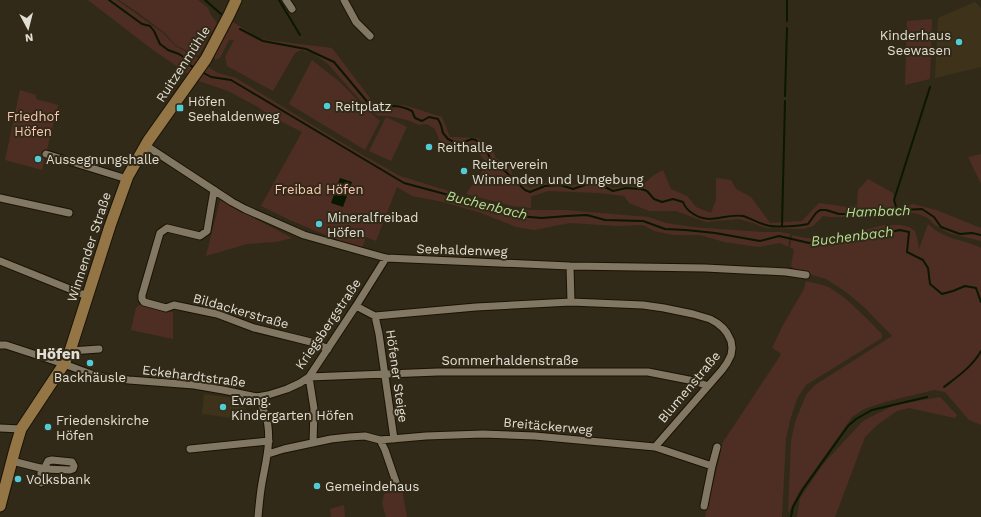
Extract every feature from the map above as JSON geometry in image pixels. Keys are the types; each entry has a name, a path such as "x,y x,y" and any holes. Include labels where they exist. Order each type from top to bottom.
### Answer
{"street":[{"name":"Ruitzenmühle","path":"146,143 201,66 223,28 236,0"},
{"path":"286,0 292,9"},
{"path":"344,0 356,22 370,36"},
{"name":"Winnender Straße","path":"0,506 21,429 64,364 70,351 110,226 127,179 146,143"},
{"name":"Seehaldenweg","path":"146,143 214,190 245,209 304,235 386,258 570,266 705,268 786,272 806,275"},
{"path":"46,154 127,179"},
{"name":"Bildackerstraße","path":"214,190 207,231 200,236 167,228 160,233 142,295 144,302 166,308 174,305 217,314 254,328 314,343 328,349"},
{"path":"0,198 69,213"},
{"name":"Kriegsbergstraße","path":"257,396 268,395 287,389 300,384 310,377 386,258"},
{"path":"0,261 87,296"},
{"path":"570,266 571,302"},
{"name":"Blumenstraße","path":"375,316 476,307 571,302 643,305 693,314 710,319 717,323 727,333 731,342 731,355 727,363 655,447"},
{"path":"356,306 375,316"},
{"name":"Höfener Steige","path":"375,316 379,334 394,439"},
{"name":"Eckehardtstraße","path":"0,345 6,345 103,377 194,385 257,396 265,414 269,441 258,517"},
{"path":"70,351 99,349"},
{"name":"Sommerhaldenstraße","path":"310,377 438,372 648,372 694,381 708,386"},
{"path":"310,377 314,409 313,443"},
{"path":"0,428 21,429"},
{"name":"Breitäckerweg","path":"268,454 331,439 349,437 365,436 380,440 426,436 491,434 535,436 655,447 712,466"},
{"path":"380,440 398,488"},
{"path":"190,449 269,441"},
{"path":"704,506 717,447"},
{"path":"12,461 42,468 41,484"}],"shaded area":[{"name":"Kinderhaus Seewasen","path":"975,2 981,8 981,67 935,78 938,18"},
{"path":"340,178 352,182 343,207 331,203"},
{"name":"Evang. Kindergarten Höfen","path":"204,394 246,400 243,406 246,408 240,419 202,414"}],"green space":[{"path":"88,0 117,0 163,33 175,46 198,58 188,74 149,47"},
{"path":"119,0 198,0 208,8 217,23 198,56 175,45 165,33"},
{"path":"932,19 930,79 905,85 907,21"},
{"path":"233,22 257,37 267,40 332,48 376,106 404,105 442,117 450,137 477,138 491,146 496,158 511,167 512,176 530,188 551,181 573,185 593,179 613,188 642,185 663,170 671,189 687,196 696,207 711,213 716,200 716,178 731,180 736,189 751,197 770,223 802,221 819,203 848,207 857,205 858,190 868,179 893,193 895,203 900,209 913,204 936,210 981,228 981,241 949,233 935,225 928,218 914,213 843,217 823,216 813,226 803,229 766,228 738,219 706,222 676,211 649,211 629,203 624,196 599,193 548,191 531,196 531,208 512,206 466,194 487,164 479,153 469,149 459,149 439,140 435,129 427,124 419,125 407,120 389,116 378,116 366,107 327,63 314,54 301,50 295,53 273,91 227,66 225,57 234,40 229,40 220,58 215,60 214,55"},
{"name":"Reitplatz","path":"312,60 341,83 380,121 365,150 289,104"},
{"name":"Freibad Höfen","path":"208,67 218,73 236,78 400,176 512,209 565,210 648,217 666,223 692,227 780,232 790,234 788,247 780,243 758,247 724,242 700,235 674,235 654,231 643,225 616,226 570,223 534,230 516,227 481,213 443,202 412,196 397,187 376,241 366,237 362,248 340,241 261,206 302,132 270,116 258,107 228,91 199,81"},
{"name":"Friedhof Höfen","path":"20,90 36,95 36,99 58,105 42,170 5,160"},
{"name":"Reitplatz","path":"386,117 407,127 391,161 369,151"},
{"path":"981,154 981,184 968,157"},
{"path":"220,200 292,238 276,242 247,244 206,256"},
{"path":"928,224 941,234 981,248 981,425 969,420 945,392 934,390 885,402 864,409 852,417 799,492 788,513 791,441 795,422 806,395 815,385 892,336 865,308 846,292 826,279 796,270 791,266 794,249 790,248 792,235 806,238 818,238 848,234 884,225 900,225 909,227 915,231 919,249"},
{"path":"806,281 828,287 842,296 882,334 882,338 806,385 797,399 786,439 782,517 705,517 723,442 780,356 781,354 779,352 772,348 783,325 804,289"},
{"path":"139,305 173,312 173,339 131,330 136,308"},
{"path":"940,397 957,415 955,418 909,408 897,411 877,425 865,437 835,517 797,517 800,498 824,463 863,421 894,405"},
{"path":"402,490 407,517 386,517 382,503 384,494"},
{"path":"344,505 345,517 331,517 330,509"}],"waterway":[{"name":"Buchenbach","path":"109,0 142,24 150,26 160,44 168,50 185,58 191,66 195,68"},
{"path":"205,0 221,14"},
{"name":"Hambach","path":"279,0 300,35"},
{"path":"787,0 787,21"},
{"path":"785,96 787,28"},
{"name":"Hambach","path":"240,29 263,41 306,49 334,62 373,107 403,107 412,111 415,118 422,121 429,117 438,119 443,133 448,139 454,142 461,143 472,139 476,140 484,147 493,163 505,171 525,190 530,192 545,186 560,185 573,189 590,182 595,182 613,191 626,188 641,189 647,191 654,199 662,202 673,199 683,202 690,212 705,219 743,216 770,226 793,226 808,224 820,210 826,210 839,214 853,214 922,209 934,217 941,227 960,234 972,233 981,235"},
{"name":"Buchenbach","path":"202,72 211,77 231,80 404,183 482,204 517,216 542,218 587,215 605,220 643,221 665,229 715,233 760,241 779,236 809,243 854,239 900,230 909,232 907,252 923,260 928,268 930,284 942,294 965,286 976,288 981,302"},
{"path":"897,210 894,200 930,87"},
{"path":"782,226 785,101"},
{"path":"944,387 969,366 981,351"},
{"path":"791,517 793,507 803,489 848,426 856,419 872,410 927,397"}],"place":[{"name":"Kinderhaus Seewasen","path":"959,42"},
{"name":"Reitplatz","path":"327,106"},
{"name":"Höfen Seehaldenweg","path":"180,108"},
{"name":"Reithalle","path":"429,147"},
{"name":"Aussegnungshalle","path":"38,159"},
{"name":"Reiterverein Winnenden und Umgebung","path":"464,171"},
{"name":"Mineralfreibad Höfen","path":"319,224"},
{"name":"Backhäusle","path":"90,363"},
{"name":"Evang. Kindergarten Höfen","path":"223,407"},
{"name":"Friedenskirche Höfen","path":"48,427"},
{"name":"Volksbank","path":"18,479"},
{"name":"Gemeindehaus","path":"317,486"}],"district":[{"name":"Höfen","path":"58,354"}]}
